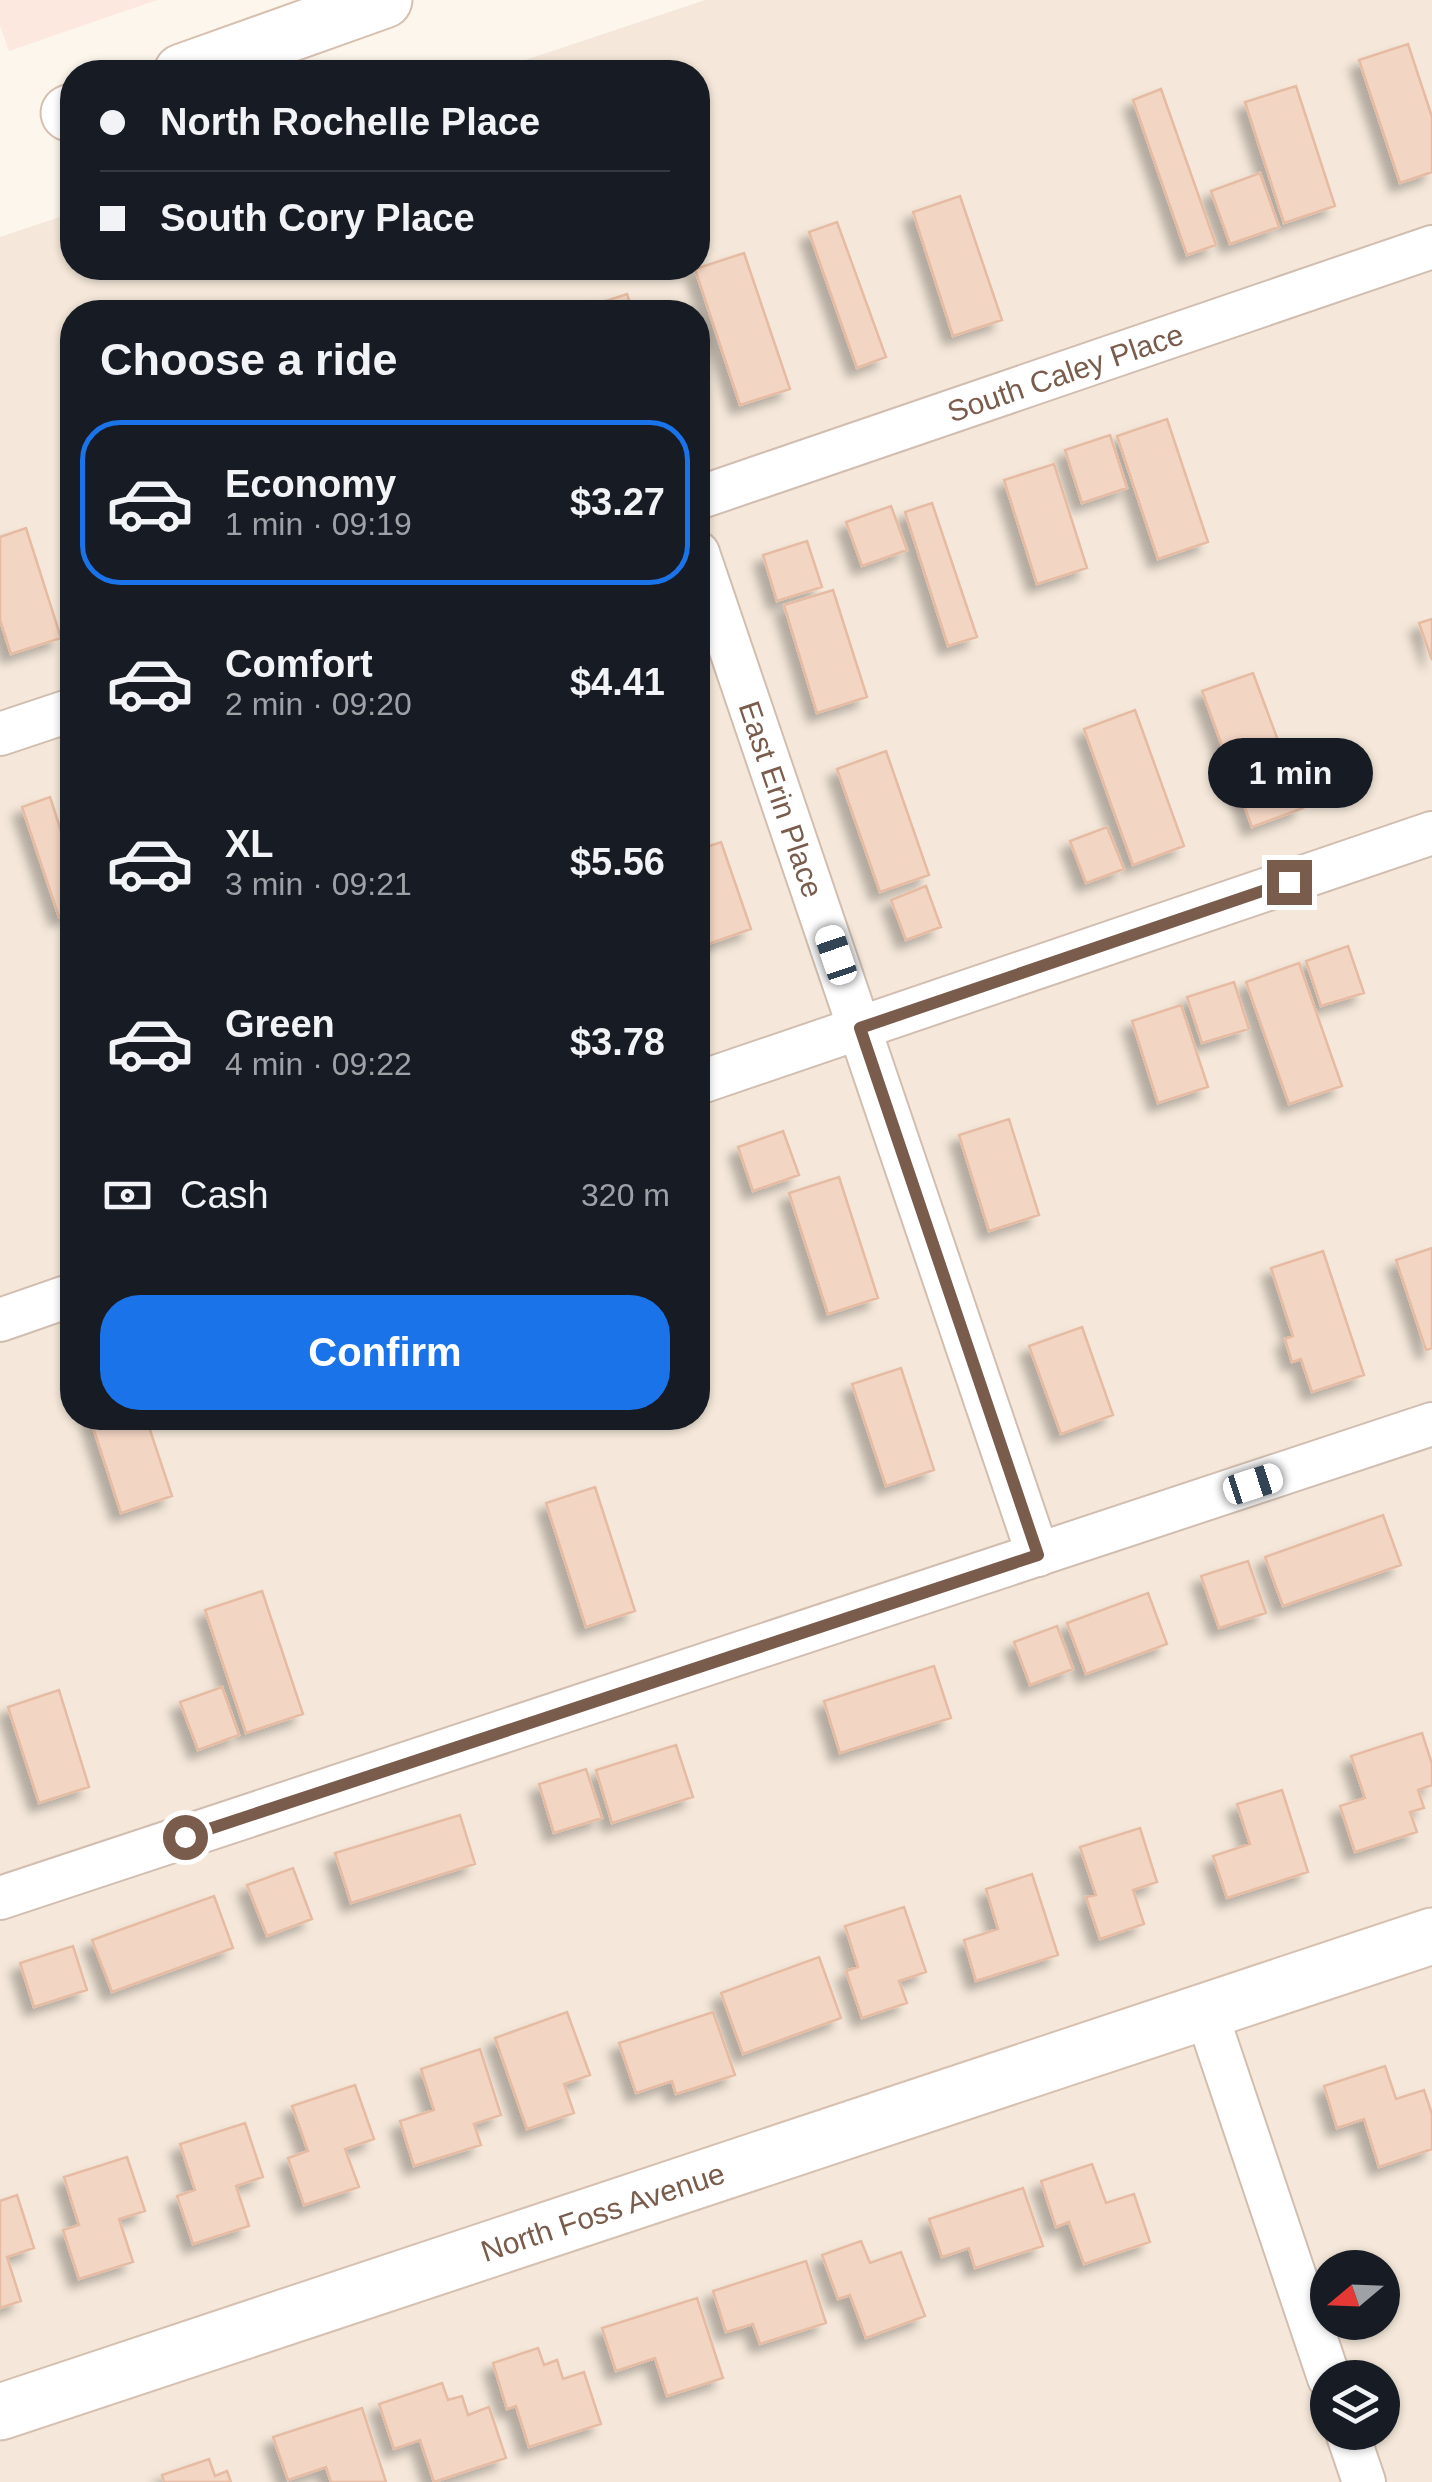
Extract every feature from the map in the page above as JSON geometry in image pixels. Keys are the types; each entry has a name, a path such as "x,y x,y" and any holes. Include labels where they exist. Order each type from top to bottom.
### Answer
{"street":[{"path":"216,60 384,0"},
{"name":"South Caley Place","path":"710,494 1432,248"},
{"name":"East Erin Place","path":"710,588 1038,1555"},
{"path":"0,734 60,714"},
{"path":"710,1079 1432,833"},
{"path":"0,1320 60,1300"},
{"path":"0,1898 1432,1424"},
{"name":"North Foss Avenue","path":"0,2412 1432,1936"},
{"path":"1206,2012 1323,2360"},
{"path":"1353,2450 1364,2482"}],"shaded area":[{"path":"0,0 157,0 9,51 0,26"},
{"path":"705,0 1432,0 1432,2482 0,2482 0,237 60,217 60,280 710,280 710,60 525,60"}],"building":[{"path":"1408,44 1432,117 1432,172 1400,183 1359,60"},
{"path":"1296,86 1335,206 1284,223 1245,102"},
{"path":"1161,89 1216,245 1187,255 1133,100"},
{"path":"1260,173 1279,227 1230,244 1211,191"},
{"path":"960,196 1002,320 953,336 913,212"},
{"path":"837,222 886,357 857,368 809,232"},
{"path":"744,253 790,389 740,405 710,314 710,300 705,300 699,280 710,280 710,264"},
{"path":"1167,419 1208,542 1158,559 1117,436"},
{"path":"1110,435 1127,488 1082,503 1065,450"},
{"path":"1054,464 1087,568 1037,584 1004,480"},
{"path":"932,503 977,637 948,646 905,512"},
{"path":"891,506 907,550 862,566 846,522"},
{"path":"26,528 60,638 11,654 0,620 0,537"},
{"path":"807,541 822,587 777,601 763,555"},
{"path":"833,590 867,697 817,713 784,605"},
{"path":"1432,619 1432,660 1419,623"},
{"path":"1253,673 1303,808 1252,827 1202,691"},
{"path":"1135,710 1184,846 1133,865 1084,729"},
{"path":"886,751 929,875 880,892 837,769"},
{"path":"50,797 60,828 60,917 59,917 22,807"},
{"path":"1107,827 1124,869 1086,883 1070,841"},
{"path":"721,842 751,929 710,943 710,846"},
{"path":"926,886 941,927 906,940 891,900"},
{"path":"1348,946 1364,993 1321,1006 1306,961"},
{"path":"1299,963 1342,1086 1289,1104 1246,982"},
{"path":"1234,982 1249,1029 1202,1043 1187,997"},
{"path":"1181,1005 1208,1087 1158,1103 1132,1021"},
{"path":"1009,1119 1039,1215 989,1231 959,1135"},
{"path":"783,1131 799,1175 753,1191 738,1147"},
{"path":"839,1177 878,1298 828,1314 789,1193"},
{"path":"1432,1248 1432,1348 1426,1350 1396,1260"},
{"path":"1323,1251 1364,1375 1312,1392 1301,1359 1292,1362 1285,1339 1293,1336 1271,1268"},
{"path":"1082,1327 1113,1415 1061,1434 1029,1346"},
{"path":"901,1368 934,1470 886,1486 852,1384"},
{"path":"94,1430 150,1430 172,1496 121,1513"},
{"path":"595,1487 635,1611 586,1627 546,1503"},
{"path":"1383,1515 1401,1565 1283,1606 1265,1557"},
{"path":"1248,1561 1266,1613 1219,1628 1201,1576"},
{"path":"262,1591 303,1714 246,1733 205,1610"},
{"path":"1148,1593 1167,1644 1086,1674 1067,1623"},
{"path":"1057,1626 1073,1669 1030,1685 1014,1642"},
{"path":"934,1666 951,1718 840,1753 824,1701"},
{"path":"222,1687 239,1735 198,1750 180,1702"},
{"path":"59,1690 89,1787 39,1803 8,1707"},
{"path":"1422,1733 1432,1764 1432,1785 1418,1790 1424,1808 1410,1812 1417,1832 1355,1852 1340,1806 1365,1798 1351,1756"},
{"path":"676,1745 693,1797 612,1823 596,1770"},
{"path":"586,1769 602,1818 554,1833 539,1784"},
{"path":"1282,1790 1308,1872 1227,1898 1213,1856 1250,1844 1237,1804"},
{"path":"460,1815 475,1864 351,1903 335,1853"},
{"path":"1140,1828 1157,1882 1133,1890 1144,1924 1100,1939 1086,1897 1096,1895 1080,1847"},
{"path":"293,1868 312,1919 267,1936 247,1885"},
{"path":"1032,1874 1058,1955 976,1981 964,1940 998,1929 986,1889"},
{"path":"214,1896 233,1948 112,1992 92,1940"},
{"path":"904,1907 926,1972 899,1981 907,2003 862,2018 846,1971 858,1967 845,1926"},
{"path":"73,1946 87,1990 34,2007 20,1963"},
{"path":"819,1957 841,2018 743,2054 721,1993"},
{"path":"567,2012 590,2075 564,2084 574,2113 527,2129 495,2038"},
{"path":"713,2012 735,2075 676,2094 672,2081 636,2093 619,2043"},
{"path":"480,2049 501,2115 474,2124 481,2145 414,2166 400,2121 434,2110 421,2069"},
{"path":"1385,2066 1396,2099 1424,2090 1432,2114 1432,2149 1379,2167 1364,2119 1337,2128 1324,2086"},
{"path":"355,2085 374,2139 345,2149 359,2187 304,2205 288,2158 308,2151 292,2106"},
{"path":"245,2123 263,2177 236,2186 249,2226 193,2244 177,2196 195,2190 180,2144"},
{"path":"127,2157 145,2211 119,2219 133,2262 79,2279 63,2230 79,2225 64,2177"},
{"path":"1092,2164 1106,2203 1134,2194 1150,2242 1084,2264 1069,2222 1056,2227 1041,2181"},
{"path":"1023,2188 1043,2246 975,2268 969,2248 942,2257 929,2219"},
{"path":"17,2195 34,2248 7,2257 21,2301 0,2308 0,2201"},
{"path":"861,2241 870,2263 901,2252 925,2316 866,2338 850,2295 838,2299 822,2255"},
{"path":"806,2261 826,2323 760,2344 753,2324 726,2332 713,2291"},
{"path":"697,2298 723,2378 667,2396 655,2358 616,2371 602,2328"},
{"path":"538,2348 544,2365 557,2360 563,2379 584,2372 601,2424 529,2447 516,2406 507,2409 493,2363"},
{"path":"442,2383 448,2400 462,2396 468,2415 489,2407 506,2458 434,2482 420,2440 394,2449 379,2404"},
{"path":"362,2408 386,2482 331,2482 326,2467 288,2480 273,2437"},
{"path":"209,2459 215,2476 227,2471 231,2482 164,2482 162,2475"}],"route":[{"path":"185,1837 1038,1555 860,1028 1289,882"}]}
